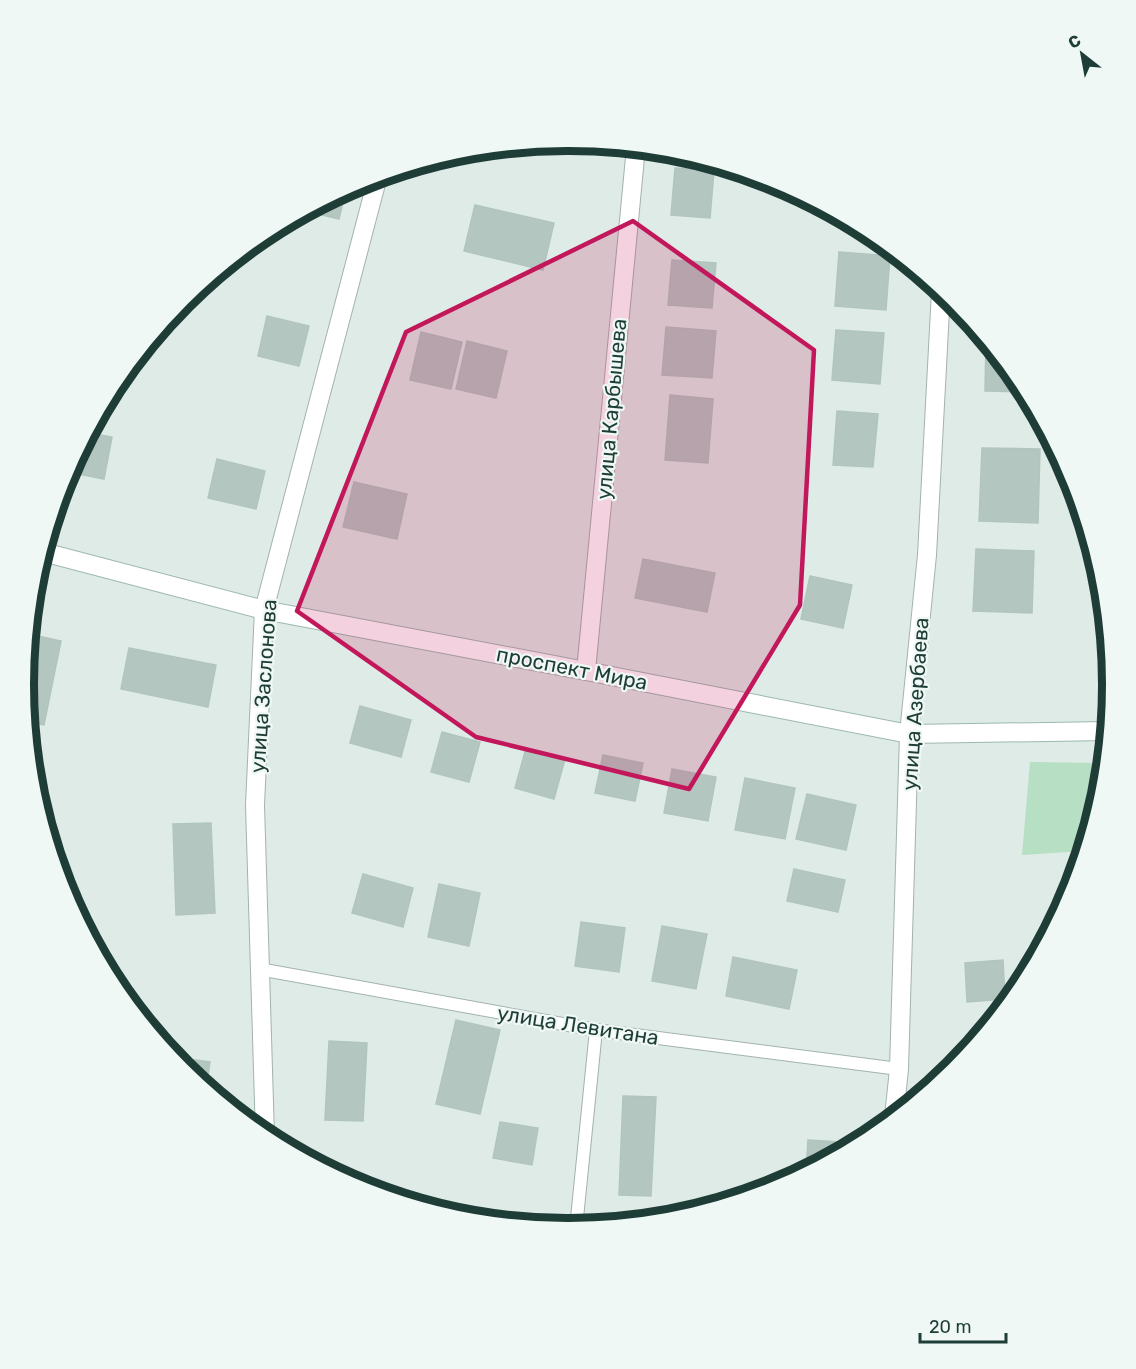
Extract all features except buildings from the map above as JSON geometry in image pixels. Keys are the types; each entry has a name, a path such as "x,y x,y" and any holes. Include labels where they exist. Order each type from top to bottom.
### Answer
{"street":[{"name":"улица Карбышева","path":"586,671 635,156"},
{"name":"улица Заслонова","path":"264,1123 255,805 264,610 375,188"},
{"name":"улица Азербаева","path":"895,1106 899,1069 909,734 927,555 940,303"},
{"name":"проспект Мира","path":"51,554 264,610 909,734 1099,731"}],"lane":[{"name":"улица Левитана","path":"259,969 596,1030 899,1069"},
{"path":"577,1218 596,1030"}],"highlighted area":[{"path":"633,221 814,350 800,605 689,789 476,737 297,611 406,332"}],"green space":[{"path":"1030,762 1095,763 1074,852 1022,855"}]}
